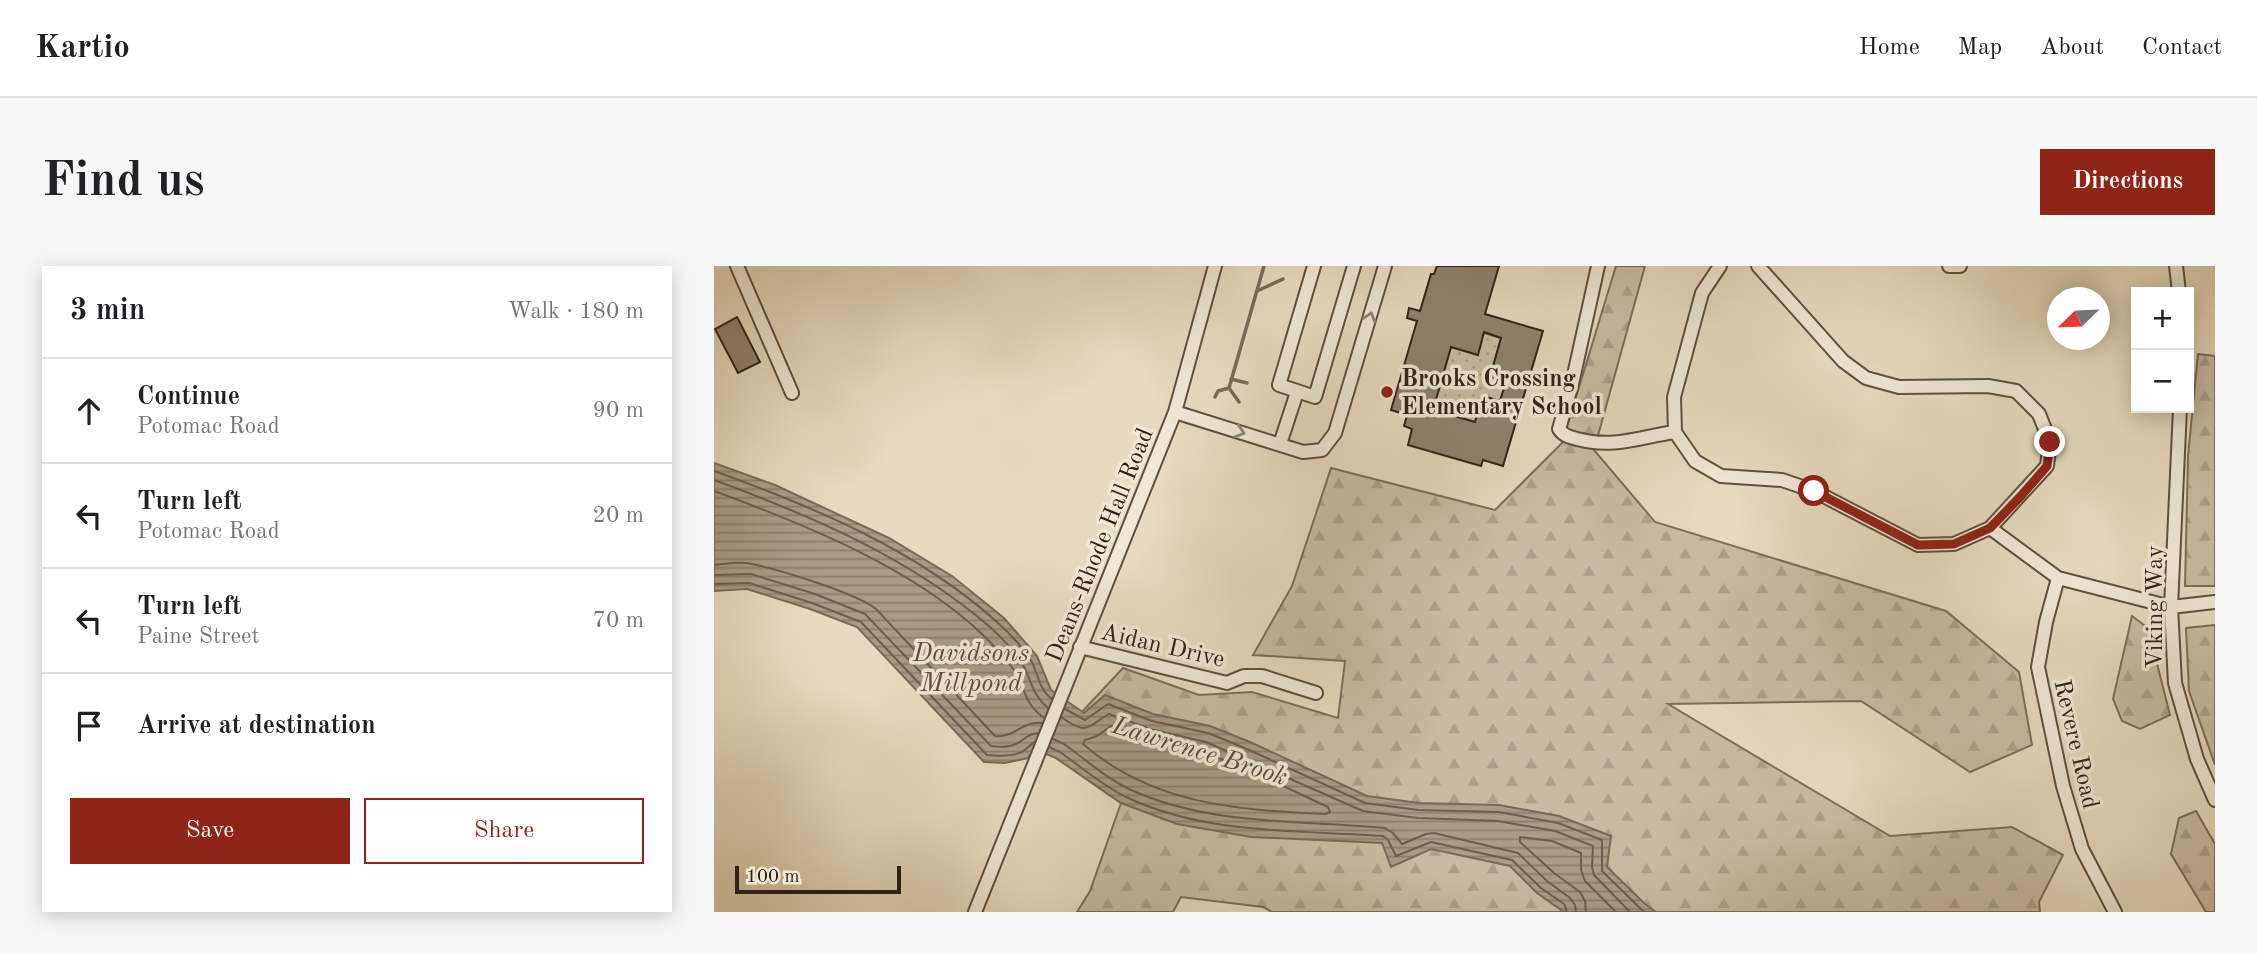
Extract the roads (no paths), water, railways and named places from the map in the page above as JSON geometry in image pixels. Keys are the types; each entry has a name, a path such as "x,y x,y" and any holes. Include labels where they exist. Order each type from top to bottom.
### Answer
{"street":[{"path":"737,266 792,393"},
{"name":"Deans-Rhode Hall Road","path":"975,912 1175,412 1215,266"},
{"path":"1314,266 1279,385 1315,397 1354,266"},
{"path":"1175,412 1304,452 1322,450 1335,433 1385,266"},
{"path":"1598,266 1572,384 1559,429 1564,436 1593,443 1624,443 1675,432"},
{"path":"1720,266 1702,293 1674,397 1675,432 1695,461 1721,476 1782,480 1814,491 1918,545 1954,544 1990,528 2047,466 2050,442 2039,414 2016,391 1988,386 1899,387 1866,378 1843,361 1758,266"},
{"path":"1950,266 1960,266"},
{"path":"2176,266 2178,287"},
{"path":"1280,444 1297,393"},
{"name":"Viking Way","path":"2180,413 2171,607 2175,683 2197,759 2215,800"},
{"path":"1990,528 2058,578 2171,607 2215,602"},
{"name":"Revere Road","path":"2058,578 2046,622 2039,667 2063,786 2082,849 2115,912"},
{"name":"Aidan Drive","path":"1080,647 1227,683 1244,676 1262,676 1316,692"}],"water":[{"name":"Davidsons Millpond","path":"714,463 775,485 889,538 952,576 1004,618 1037,656 1051,690 1084,713 1105,695 1153,714 1210,726 1367,796 1419,803 1499,805 1559,816 1611,836 1607,867 1656,912 1564,912 1537,893 1510,866 1431,849 1391,867 1382,843 1251,837 1177,824 1121,803 1056,758 1034,749 1028,758 1005,763 984,762 857,627 747,589 714,591"}],"waterway":[{"path":"1239,402 1229,388 1264,266"},
{"path":"1257,291 1283,279"},
{"path":"1231,379 1247,383"},
{"path":"1215,397 1218,391 1229,388"}],"place":[{"name":"Brooks Crossing Elementary School","path":"1387,392"}],"water label":[{"name":"Lawrence Brook","path":"1200,750"}]}
